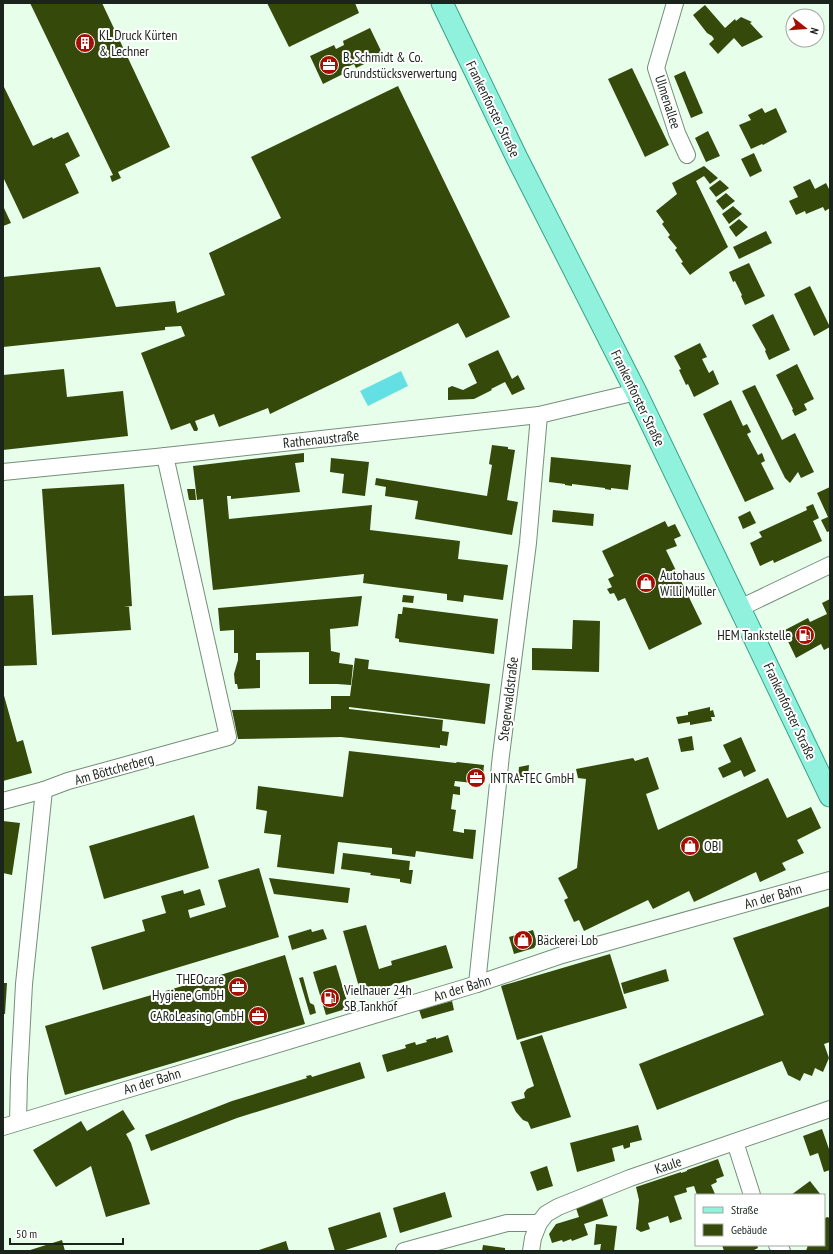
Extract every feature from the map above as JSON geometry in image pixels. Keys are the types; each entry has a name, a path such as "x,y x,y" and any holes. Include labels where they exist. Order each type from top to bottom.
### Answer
{"main road":[{"name":"Frankenforster Straße","path":"442,3 526,175 636,392 830,796"}],"street":[{"name":"Ulmenallee","path":"675,3 656,68 677,133 687,155"},
{"name":"Rathenaustraße","path":"3,472 165,456 539,415 636,392"},
{"name":"Stegerwaldstraße","path":"477,984 501,755 528,543 539,415"},
{"name":"Am Böttcherberg","path":"44,790 228,737 165,456"},
{"path":"740,608 830,566"},
{"path":"3,801 44,790 24,984 18,1078 10,1124"},
{"name":"An der Bahn","path":"10,1124 477,984 562,955 830,880"},
{"name":"Kaule","path":"531,1251 533,1238 539,1223 546,1214 552,1210 582,1196 830,1109"},
{"path":"735,1142 752,1194"},
{"path":"404,1251 507,1223 539,1223"}],"water":[{"path":"401,371 408,386 368,406 360,391"}],"building":[{"path":"30,3 102,3 170,147 118,172 121,178 112,182 110,176 113,175"},
{"path":"267,3 355,3 359,13 289,47"},
{"path":"705,5 725,28 735,19 736,21 741,17 752,22 750,23 763,37 742,47 734,38 718,54 709,44 714,39 707,33 693,15"},
{"path":"370,28 383,55 356,68 354,64 345,68 347,72 323,84 310,56 334,45 336,49 344,45 343,41"},
{"path":"632,68 669,145 645,157 608,79"},
{"path":"685,71 703,113 691,118 674,76"},
{"path":"3,85 33,146 52,137 53,139 68,132 80,156 65,164 79,193 23,219 3,177"},
{"path":"398,86 510,317 466,338 458,323 270,414 268,408 219,427 214,414 195,421 198,429 197,431 194,431 190,423 171,430 141,353 185,336 181,326 165,327 165,330 3,347 3,277 100,267 116,307 175,301 177,313 225,295 209,253 281,218 251,157"},
{"path":"762,108 765,113 776,108 787,132 763,145 762,144 751,149 739,125 751,120 748,115"},
{"path":"708,131 720,156 706,162 695,138"},
{"path":"754,153 762,171 750,177 741,159"},
{"path":"704,166 718,178 710,184 704,176 696,181 728,247 690,275 681,263 683,262 675,250 677,248 668,237 670,235 662,224 664,222 656,211 677,194 672,183"},
{"path":"810,179 815,189 826,183 830,191 830,208 825,211 823,207 806,214 805,211 796,215 789,201 798,197 793,187"},
{"path":"720,180 729,188 716,197 709,188"},
{"path":"726,193 735,201 723,210 716,201"},
{"path":"3,206 11,223 3,226"},
{"path":"733,206 742,214 729,224 722,214"},
{"path":"739,219 748,227 736,237 729,227"},
{"path":"766,231 772,243 739,259 733,247"},
{"path":"749,263 765,296 745,305 741,296 742,295 735,281 733,282 729,272"},
{"path":"810,286 830,327 814,336 794,294"},
{"path":"773,314 790,350 769,360 765,351 766,350 752,325"},
{"path":"700,343 707,357 702,359 709,373 713,370 719,384 694,397 688,384 686,385 679,370 681,369 674,356"},
{"path":"498,350 512,379 518,375 525,389 512,395 505,382 474,399 448,400 448,388 452,386 463,390 477,383 468,364"},
{"path":"797,364 814,399 804,404 807,410 795,416 776,375"},
{"path":"64,369 67,397 123,391 128,436 3,450 3,375"},
{"path":"755,385 782,440 795,433 814,472 801,478 798,472 790,483 785,478 742,391"},
{"path":"731,400 743,426 747,424 751,432 747,434 758,455 762,453 765,461 761,463 774,489 745,502 703,414"},
{"path":"492,445 508,447 508,449 515,450 507,500 518,502 512,535 415,519 418,501 385,496 386,487 375,485 376,478 487,496 492,465 489,464"},
{"path":"304,453 304,462 295,463 300,492 231,499 231,496 227,496 229,519 372,505 370,530 460,541 458,559 508,565 503,600 464,595 463,602 447,600 447,594 363,583 364,574 213,590 203,499 197,500 193,466"},
{"path":"551,457 631,465 628,490 611,488 611,490 605,488 572,484 572,486 549,482"},
{"path":"331,458 369,462 365,496 342,493 344,474 330,472"},
{"path":"124,484 132,606 124,607 129,607 131,630 52,635 42,489"},
{"path":"830,487 830,531 827,532 821,520 828,517 817,493"},
{"path":"187,489 195,489 196,500 189,500"},
{"path":"813,504 819,518 813,521 822,541 774,563 773,560 760,566 750,543 762,537 759,532 807,510 806,507"},
{"path":"553,510 594,514 593,526 552,522"},
{"path":"750,511 756,523 743,529 738,517"},
{"name":"Autohaus Willi Müller","path":"665,521 668,527 675,524 681,536 674,539 677,546 666,550 702,624 649,650 625,598 618,601 614,593 610,594 607,589 612,587 608,579 614,576 602,551"},
{"path":"33,595 37,665 3,666 3,596"},
{"path":"403,595 414,596 413,603 402,602"},
{"path":"362,596 358,626 330,629 331,651 340,653 339,663 353,665 351,685 309,684 309,652 256,653 256,660 260,660 260,688 238,689 237,684 235,684 234,674 238,660 238,653 234,653 234,630 220,631 218,608"},
{"path":"830,599 830,647 824,650 821,644 796,658 783,631 808,618 810,622 827,614 822,603"},
{"path":"403,607 498,619 494,654 399,642 399,639 395,638 398,614 402,614"},
{"path":"573,620 600,621 599,672 532,670 532,648 572,649"},
{"path":"355,658 369,660 368,669 490,684 485,724 349,707 349,709 443,720 442,731 449,732 447,746 440,745 440,748 341,737 238,739 232,710 331,709 331,696 350,696"},
{"path":"3,692 17,742 23,740 32,773 3,781"},
{"path":"710,707 710,711 713,710 715,717 711,717 712,721 690,725 690,722 678,724 676,717 688,715 688,712"},
{"path":"692,736 694,750 681,752 678,739"},
{"path":"741,737 756,771 744,777 741,770 723,778 718,768 731,762 723,745"},
{"path":"349,751 484,765 482,784 455,781 454,786 460,787 460,795 453,794 451,809 456,810 453,831 464,833 464,829 476,830 473,859 416,851 415,857 392,854 392,848 338,842 334,874 277,867 281,835 264,833 267,811 256,809 258,786 343,797"},
{"name":"OBI","path":"648,757 659,789 646,794 658,830 768,778 787,818 811,807 821,828 797,840 804,853 782,863 786,870 760,882 756,872 694,902 689,891 653,909 648,900 584,931 579,920 574,922 564,900 568,898 558,878 577,868 586,779 578,778 576,769 633,758 635,761"},
{"path":"529,765 528,777 518,778 519,767"},
{"path":"194,815 209,868 104,899 89,846"},
{"path":"3,821 20,823 12,875 3,873"},
{"path":"343,853 410,861 409,870 413,870 411,884 400,882 400,879 341,869"},
{"path":"259,868 279,937 103,990 91,947 145,931 142,920 166,913 161,896 183,890 184,894 200,889 205,905 188,910 190,918 226,907 218,880"},
{"path":"269,878 350,888 348,903 274,894"},
{"path":"830,906 830,1042 824,1044 829,1058 823,1072 815,1068 812,1076 804,1073 800,1081 788,1075 782,1061 657,1110 639,1064 764,1015 733,938"},
{"path":"366,925 379,969 392,965 391,961 446,945 453,968 361,994 343,931"},
{"path":"311,929 312,932 323,929 327,939 292,950 288,936"},
{"name":"Bäckerei Lob","path":"533,930 537,943 534,948 514,954 509,937"},
{"path":"610,954 627,1008 517,1040 501,986"},
{"path":"285,955 305,1024 65,1095 45,1026"},
{"path":"336,965 349,1008 326,1015 313,972"},
{"path":"666,969 669,981 624,994 621,983"},
{"path":"303,977 310,1003 314,1005 316,1013 310,1015 299,978"},
{"path":"3,983 7,983 5,1014 3,1014"},
{"path":"452,1001 454,1010 422,1019 419,1010"},
{"path":"448,1035 453,1052 387,1072 382,1055 406,1048 405,1045 415,1042 416,1045 427,1042 426,1040 436,1037 436,1039"},
{"path":"542,1035 571,1117 531,1129 528,1122 523,1120 516,1112 511,1102 525,1098 524,1093 527,1089 534,1086 520,1042"},
{"path":"360,1062 365,1078 237,1118 151,1151 145,1135 232,1101 307,1078 306,1076 311,1075 312,1077"},
{"path":"123,1110 135,1129 126,1134 131,1143 150,1204 106,1217 91,1166 56,1187 33,1150 81,1121 87,1131"},
{"path":"638,1125 642,1140 630,1143 630,1147 624,1149 623,1145 612,1148 615,1161 577,1172 570,1143"},
{"path":"822,1129 830,1149 830,1170 824,1172 818,1153 810,1156 803,1136"},
{"path":"718,1159 724,1176 716,1179 717,1182 711,1185 715,1194 697,1194 694,1186 686,1188 687,1192 674,1196 682,1219 670,1223 668,1216 648,1223 650,1229 641,1232 636,1229 639,1200 636,1187"},
{"path":"547,1166 553,1186 537,1191 530,1172"},
{"path":"810,1181 820,1194 792,1194"},
{"path":"445,1192 452,1217 400,1233 393,1208"},
{"path":"602,1198 608,1216 584,1224 588,1235 572,1241 571,1239 563,1242 562,1240 552,1243 549,1234 556,1224 579,1217 576,1208"},
{"path":"380,1212 387,1237 342,1251 335,1251 328,1228"},
{"path":"825,1218 830,1218 830,1251 806,1251 808,1246 825,1246"},
{"path":"596,1224 617,1226 614,1251 600,1251 601,1244 594,1245"},
{"path":"62,1240 65,1251 27,1251"},
{"path":"286,1241 289,1251 256,1251"},
{"path":"483,1245 505,1248 505,1251 482,1251"},
{"path":"722,1246 757,1246 758,1248 752,1251 724,1251"}],"place":[{"name":"KL Druck Kürten & Lechner","path":"85,43"},
{"name":"B. Schmidt & Co. Grundstücksverwertung","path":"329,65"},
{"name":"Autohaus Willi Müller","path":"646,583"},
{"name":"HEM Tankstelle","path":"805,635"},
{"name":"INTRA-TEC GmbH","path":"476,778"},
{"name":"OBI","path":"690,846"},
{"name":"Bäckerei Lob","path":"523,940"},
{"name":"THEOcare Hygiene GmbH","path":"238,987"},
{"name":"Vielhauer 24h SB Tankhof","path":"330,998"},
{"name":"CARoLeasing GmbH","path":"258,1016"}]}
